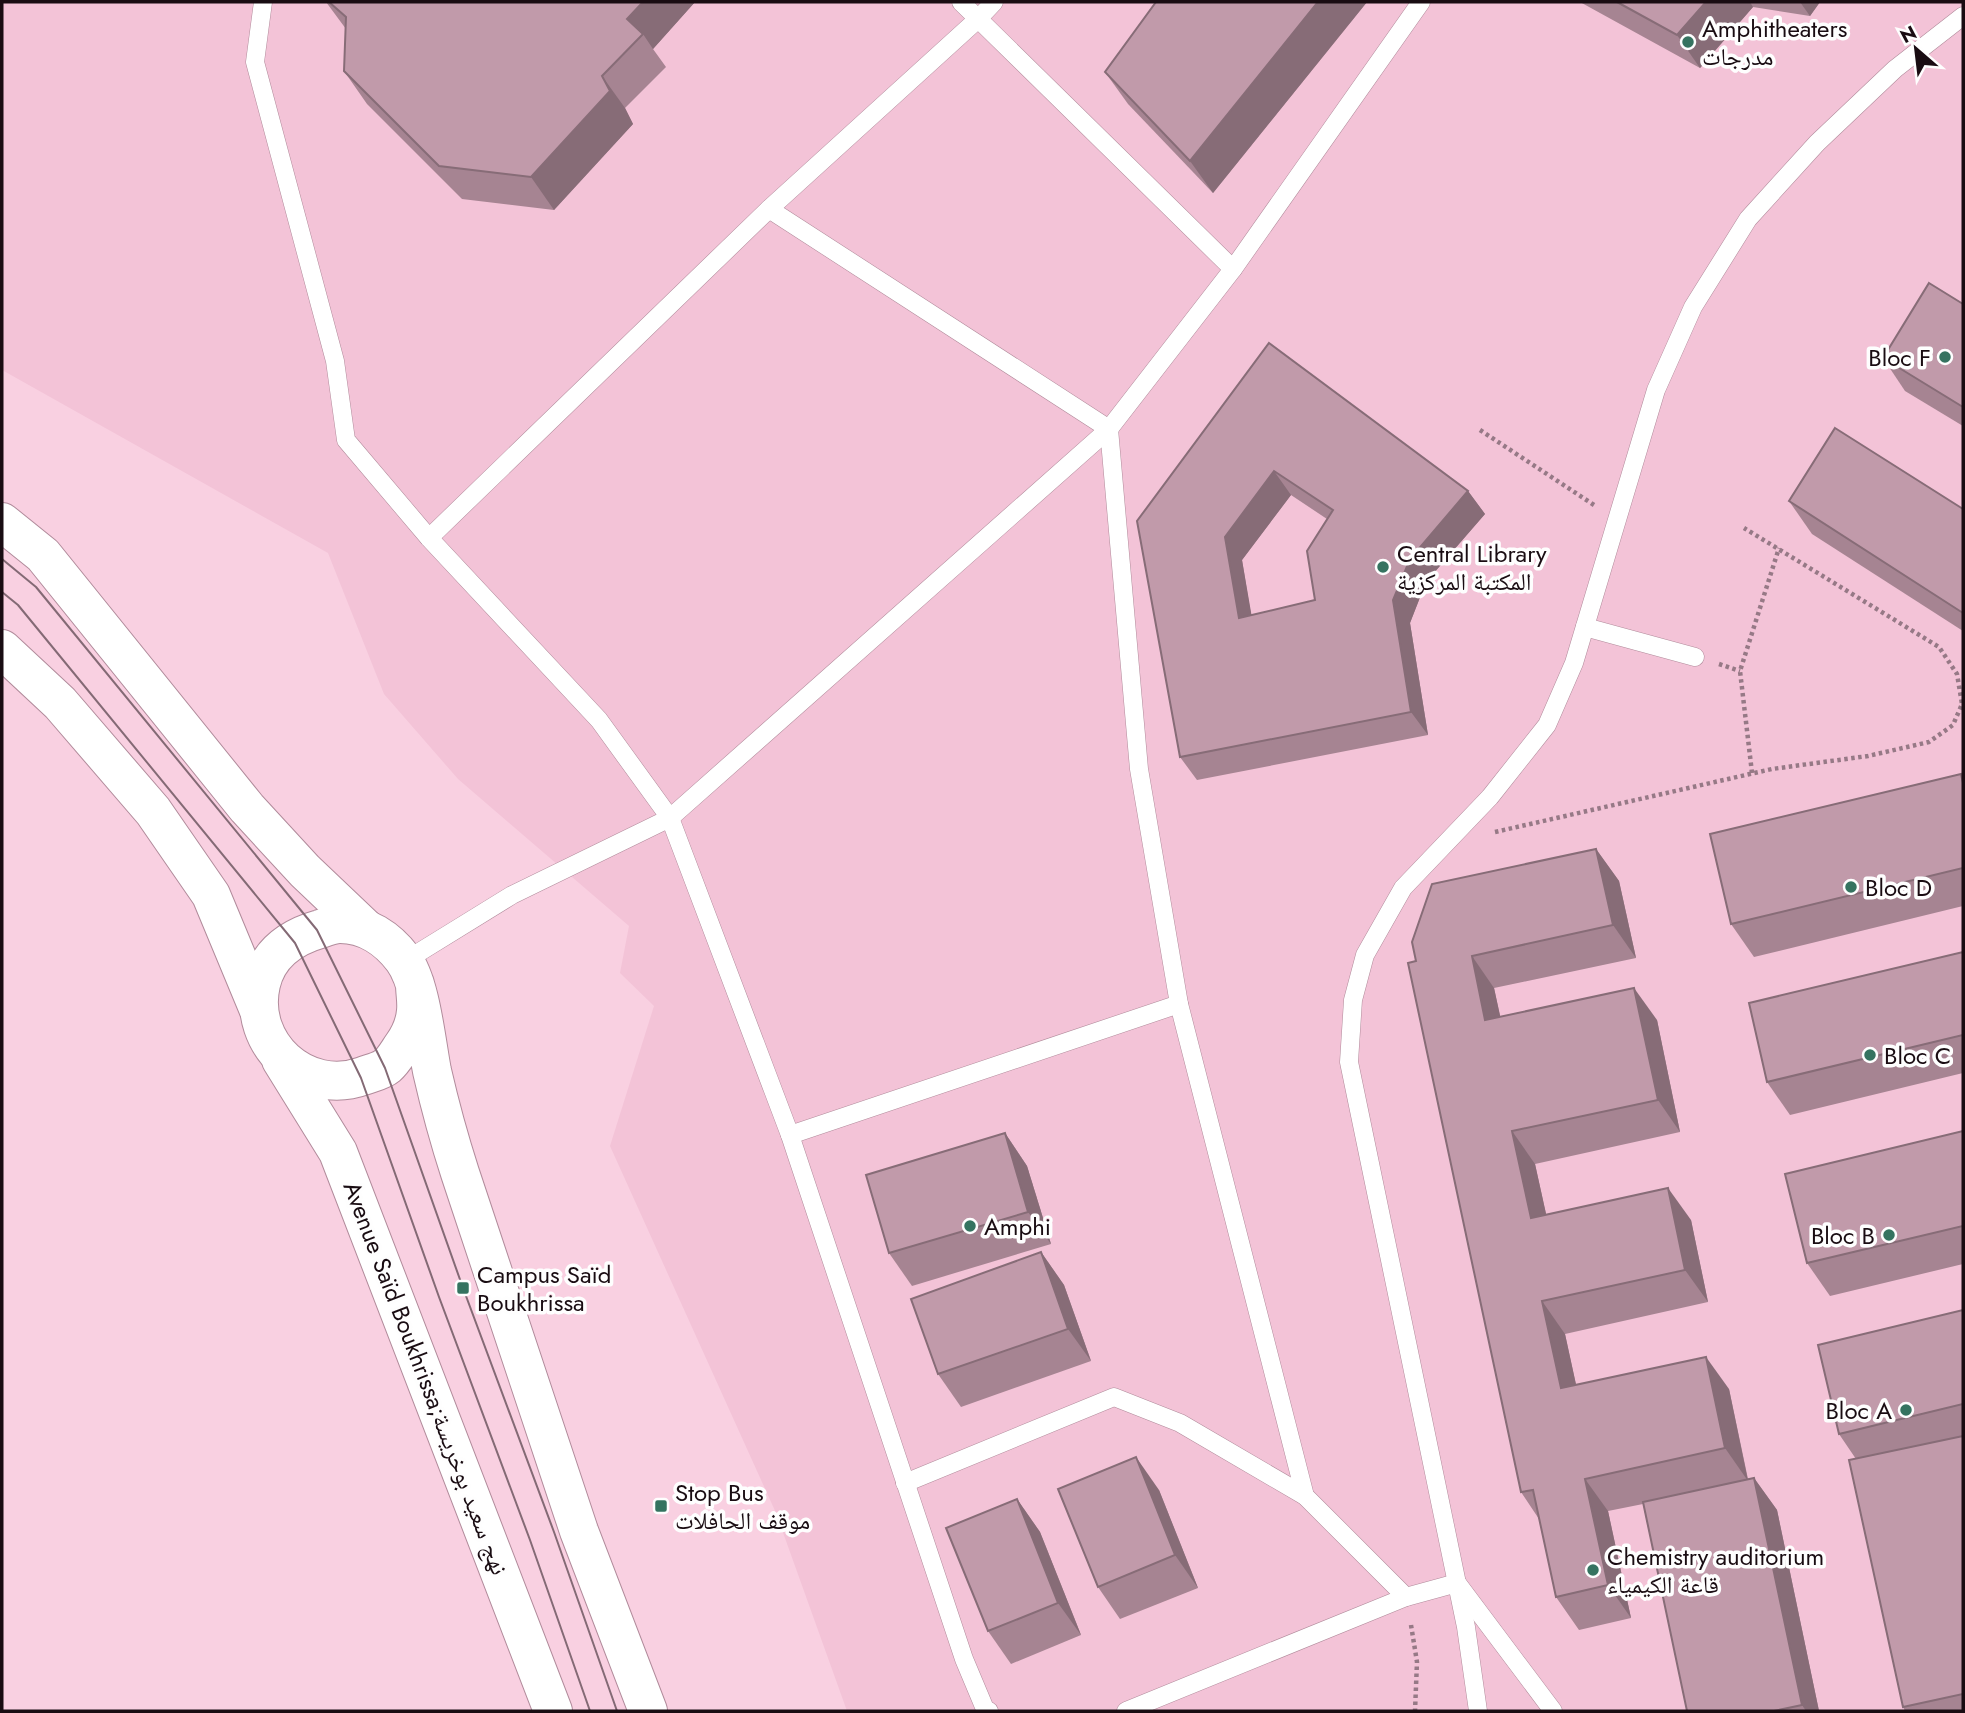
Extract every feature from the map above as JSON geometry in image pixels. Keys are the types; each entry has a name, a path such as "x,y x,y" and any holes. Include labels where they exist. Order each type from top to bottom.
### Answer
{"main road":[{"path":"2,522 43,555 247,808 305,871 365,928 387,941 410,972 444,1123 460,1173 579,1531 648,1711"},
{"path":"2,649 60,703 153,811 211,895 258,1008 264,1033 278,1056 299,1072 323,1081 349,1081 385,1068 410,1035 416,1011 410,972"},
{"path":"258,1008 261,982 272,959 290,940 339,924 365,928"},
{"name":"Avenue Saïd Boukhrissa;نهج سعيد بوخريسة","path":"278,1056 319,1119 348,1175 553,1711"}],"lane":[{"path":"263,2 255,62 335,361 346,440 429,538 599,720 670,818 789,1135 964,1659 985,1709 989,1711"},
{"path":"961,2 1233,269"},
{"path":"429,538 769,209 994,2"},
{"path":"410,972 512,895 670,818 1109,429 1233,269 1421,2"},
{"path":"1478,1711 1466,1627 1349,1062 1353,1000 1365,955 1403,888 1490,797 1546,725 1574,663 1619,521 1656,390 1693,307 1748,219 1817,143 1887,77 1963,16"},
{"path":"769,209 1109,429"},
{"path":"1109,429 1139,769 1179,1004 1305,1496"},
{"path":"1585,627 1695,657"},
{"path":"789,1135 1179,1004"},
{"path":"905,1483 1114,1397 1180,1423 1305,1496 1406,1597"},
{"path":"1126,1711 1406,1597 1457,1583"},
{"path":"1457,1583 1553,1711"}],"path":[{"path":"1480,430 1619,521"},
{"path":"1447,843 1752,773 1868,756 1929,742 1953,725 1962,704 1957,674 1939,647 1744,528"},
{"path":"1752,773 1740,671 1779,548"},
{"path":"1406,1597 1417,1662 1415,1711"}],"shaded area":[{"path":"2,2 1963,2 1963,1711 847,1711 776,1513 610,1146 654,1006 620,973 629,926 458,779 384,694 328,553 2,370"}],"building":[{"path":"329,2 643,2 627,19 643,34 602,76 610,91 531,177 439,166 344,71 346,17"},
{"path":"1156,2 1318,2 1190,161 1105,72"},
{"path":"1617,2 1706,2 1677,35"},
{"path":"1929,283 1963,304 1963,407 1883,358"},
{"name":"Central Library المكتبة المركزية","path":"1269,343 1468,491 1410,559 1393,600 1411,712 1180,757 1137,521","holes":["1274,471 1333,510 1307,551 1315,600 1239,618 1225,537"]},
{"path":"1835,428 1963,509 1963,613 1789,501"},
{"path":"1961,774 1963,868 1731,924 1710,834"},
{"path":"1596,849 1613,925 1472,956 1485,1020 1634,988 1658,1100 1512,1131 1531,1218 1668,1188 1685,1270 1542,1301 1561,1388 1706,1357 1725,1448 1585,1479 1608,1585 1556,1597 1533,1490 1521,1492 1408,963 1416,961 1412,942 1432,884"},
{"path":"1963,952 1963,1035 1767,1082 1749,1003"},
{"path":"1963,1131 1963,1226 1807,1263 1785,1174"},
{"path":"1005,1133 1028,1212 889,1253 866,1175"},
{"path":"1041,1252 1068,1329 938,1374 911,1299"},
{"path":"1963,1310 1963,1404 1839,1434 1818,1345"},
{"path":"1963,1436 1963,1694 1903,1707 1849,1460"},
{"path":"1136,1457 1175,1555 1098,1587 1058,1489"},
{"path":"1754,1478 1802,1705 1774,1711 1687,1711 1643,1502"},
{"path":"1017,1499 1058,1603 988,1631 946,1528"}],"tram line":[{"path":"2,559 36,587 317,930 385,1068 617,1711"},
{"path":"2,592 18,605 295,943 361,1078 590,1711"}],"place":[{"name":"Amphitheaters مدرجات","path":"1688,42"},
{"name":"Bloc F","path":"1945,357"},
{"name":"Central Library المكتبة المركزية","path":"1383,567"},
{"name":"Bloc D","path":"1851,887"},
{"name":"Bloc C","path":"1870,1055"},
{"name":"Amphi","path":"970,1226"},
{"name":"Bloc B","path":"1889,1235"},
{"name":"Campus Saïd Boukhrissa","path":"463,1288"},
{"name":"Bloc A","path":"1906,1410"},
{"name":"Stop Bus موقف الحافلات","path":"661,1506"},
{"name":"Chemistry auditorium قاعة الكيمياء","path":"1593,1570"}]}
